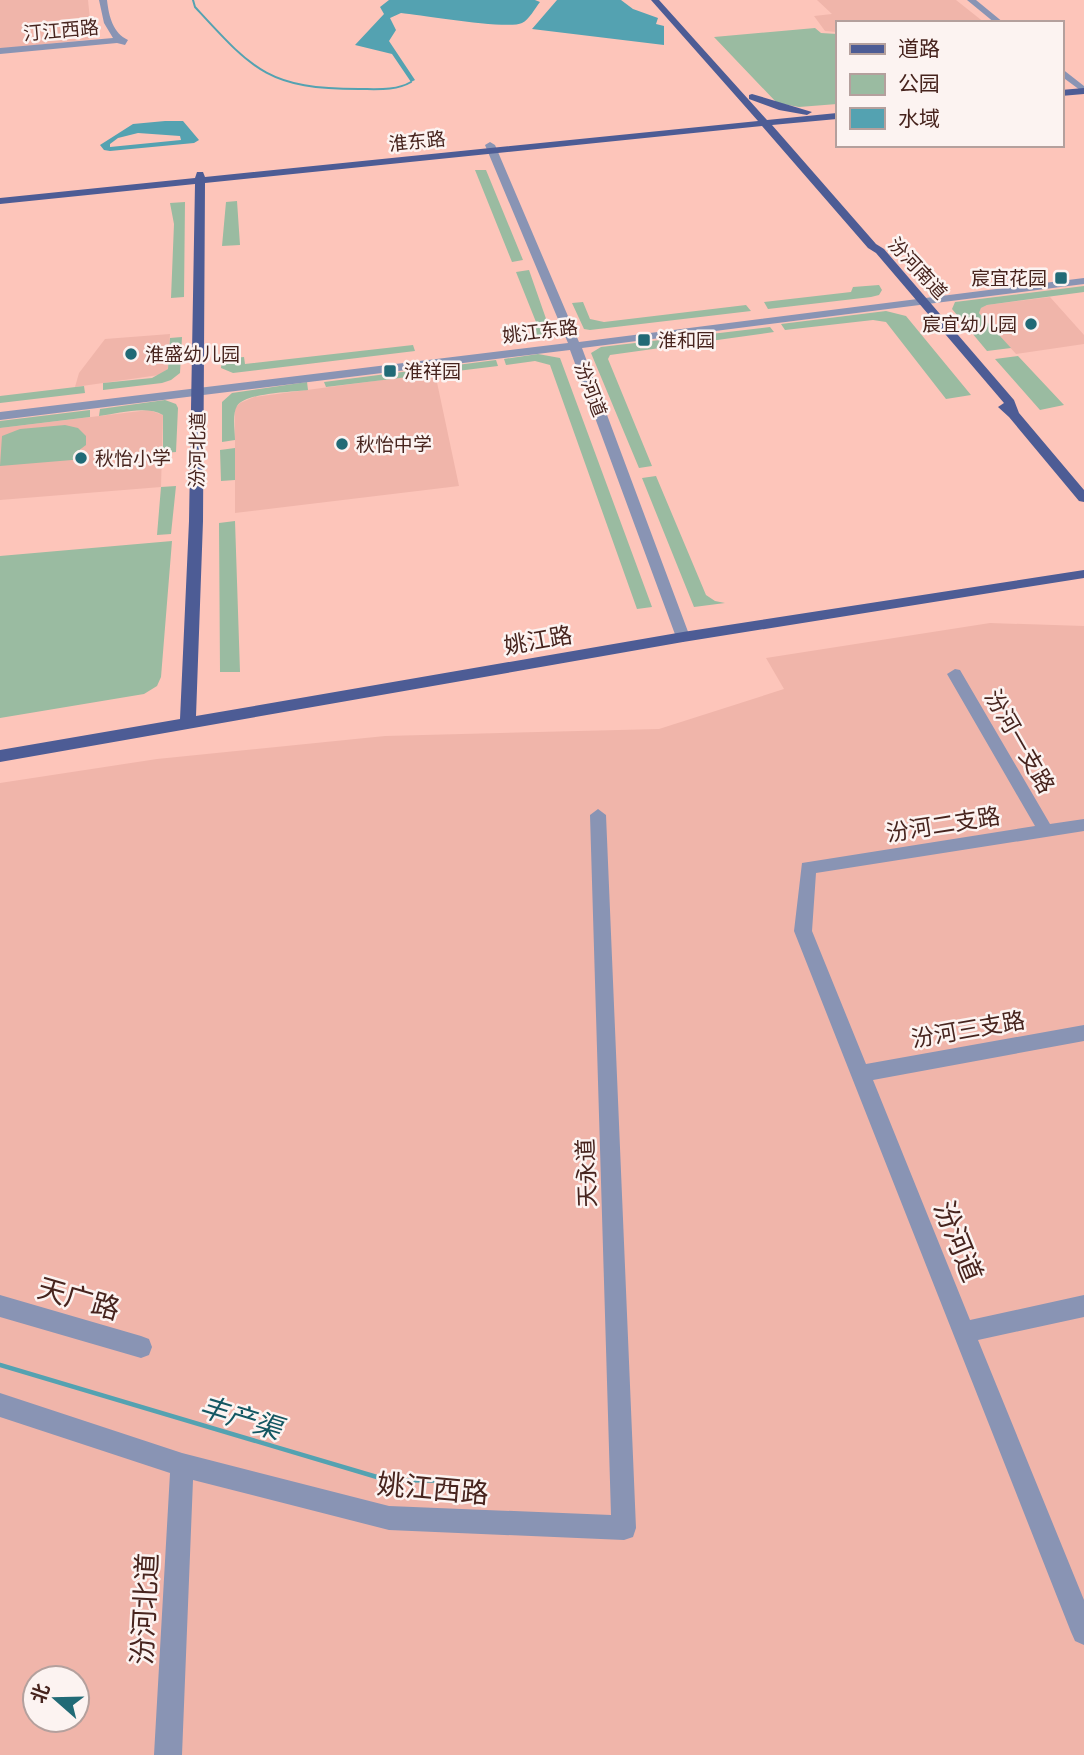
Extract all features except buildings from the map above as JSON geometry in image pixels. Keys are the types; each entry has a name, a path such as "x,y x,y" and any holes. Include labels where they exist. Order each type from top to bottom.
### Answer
{"main road":[{"name":"汾河南道","path":"655,0 742,105 766,120 792,144 872,246 872,252 917,301 1000,405 1013,414 1084,498"},
{"name":"汾河南道","path":"662,0 742,105"},
{"path":"1063,87 1083,88"},
{"path":"1063,93 1083,88"},
{"path":"742,105 782,108 815,115 792,144 749,132 703,126 742,105"},
{"name":"淮东路","path":"815,115 836,109"},
{"name":"淮东路","path":"0,194 200,177 815,115 836,116"},
{"name":"淮东路","path":"0,201 200,177"},
{"name":"汾河北道","path":"188,725 198,389 200,177"},
{"name":"姚江路","path":"0,756 683,637 1084,574"}],"street":[{"path":"103,0 104,11 121,41"},
{"path":"108,0 121,41"},
{"path":"971,0 997,21"},
{"name":"汀江西路","path":"0,52 121,41"},
{"path":"1063,73 1083,88"},
{"name":"汾河道","path":"491,148 573,342 683,637"},
{"name":"姚江东路","path":"0,413 1084,279"},
{"name":"汾河一支路","path":"955,674 1046,831"},
{"name":"天永道","path":"598,816 624,1528"},
{"name":"汾河二支路","path":"808,868 1084,825"},
{"name":"汾河道","path":"808,868 803,931 1084,1632"},
{"name":"汾河三支路","path":"860,1074 1084,1033"},
{"name":"天广路","path":"0,1306 141,1347"},
{"path":"964,1332 1084,1306"},
{"name":"姚江西路","path":"0,1405 182,1465 388,1518 624,1528"},
{"name":"汾河北道","path":"168,1755 182,1465"}],"shaded area":[{"path":"0,0 88,0 92,39 0,49"},
{"path":"817,0 956,0 982,21 836,21 836,32 825,31 814,16 832,14"},
{"name":"宸宜幼儿园","path":"1050,297 1084,335 1084,344 1016,354 979,313 981,308 987,305"},
{"name":"淮盛幼儿园","path":"170,334 168,369 159,375 75,387 79,373 105,339"},
{"name":"秋怡中学","path":"435,373 459,486 235,513 235,408 240,403 254,397"},
{"name":"秋怡小学","path":"149,410 163,415 161,487 0,500 0,428"},
{"path":"990,623 1084,626 1084,1755 0,1755 0,783 157,759 385,736 659,729 784,689 766,658"}],"green space":[{"path":"815,28 821,33 836,34 836,104 799,107 777,103 714,37"},
{"path":"475,170 486,170 523,260 512,262"},
{"path":"237,201 240,245 222,246 226,202"},
{"path":"185,202 184,297 171,298 174,224 170,203"},
{"path":"529,270 551,333 549,337 534,339 529,324 536,322 516,272"},
{"path":"879,285 882,290 879,295 871,297 768,309 764,302 851,292 853,287"},
{"path":"1084,286 1084,292 981,308 979,313 1011,348 987,351 952,309 955,302"},
{"path":"583,302 590,319 604,322 746,305 751,311 590,330 584,329 572,303"},
{"path":"886,311 906,316 971,395 946,399 886,322 873,320 785,330 781,324"},
{"path":"770,327 774,332 610,355 608,359 652,466 639,468 591,353 601,347"},
{"path":"182,337 180,373 171,380 103,390 103,383 152,378 168,369 170,338"},
{"path":"413,345 415,351 233,373 221,368 222,359 244,357 245,364"},
{"path":"538,354 560,358 652,607 637,609 550,365 535,361 506,365 504,359"},
{"path":"1018,356 1064,405 1040,410 995,359"},
{"path":"496,360 498,366 326,387 324,382"},
{"path":"307,382 308,390 259,396 242,402 235,413 235,440 222,442 222,402 232,393"},
{"path":"84,386 85,393 0,403 0,396"},
{"path":"165,400 176,404 178,408 176,452 163,453 163,415 140,410 99,416 100,409"},
{"path":"90,410 90,417 0,428 0,421"},
{"path":"65,425 78,428 86,436 86,445 74,454 84,453 84,459 0,466 2,436 20,429"},
{"path":"235,448 235,480 221,481 220,450"},
{"path":"656,476 706,595 725,603 694,607 642,478"},
{"path":"176,486 171,534 157,535 161,487"},
{"path":"235,521 240,672 220,672 219,523"},
{"path":"172,541 161,677 157,686 144,694 0,718 0,556"}],"water":[{"path":"389,0 540,2 525,21 514,25 401,13 390,18 396,30 389,41 415,80 411,82 392,54 355,45 384,14 380,7"},
{"path":"557,0 621,0 633,9 658,18 656,24 664,26 664,45 532,29"},
{"path":"183,121 199,140 194,143 110,151 104,150 100,145 133,124","holes":["138,133 180,136 181,140 110,147 118,138"]}],"waterway":[{"path":"193,0 195,7 248,61 282,80 328,88 359,89 392,88 411,82"},
{"name":"丰产渠","path":"0,1365 387,1480 475,1481"}],"place":[{"name":"宸宜花园","path":"1061,278"},
{"name":"宸宜幼儿园","path":"1031,324"},
{"name":"淮和园","path":"644,340"},
{"name":"淮盛幼儿园","path":"131,354"},
{"name":"淮祥园","path":"390,371"},
{"name":"秋怡中学","path":"342,444"},
{"name":"秋怡小学","path":"81,458"}]}
